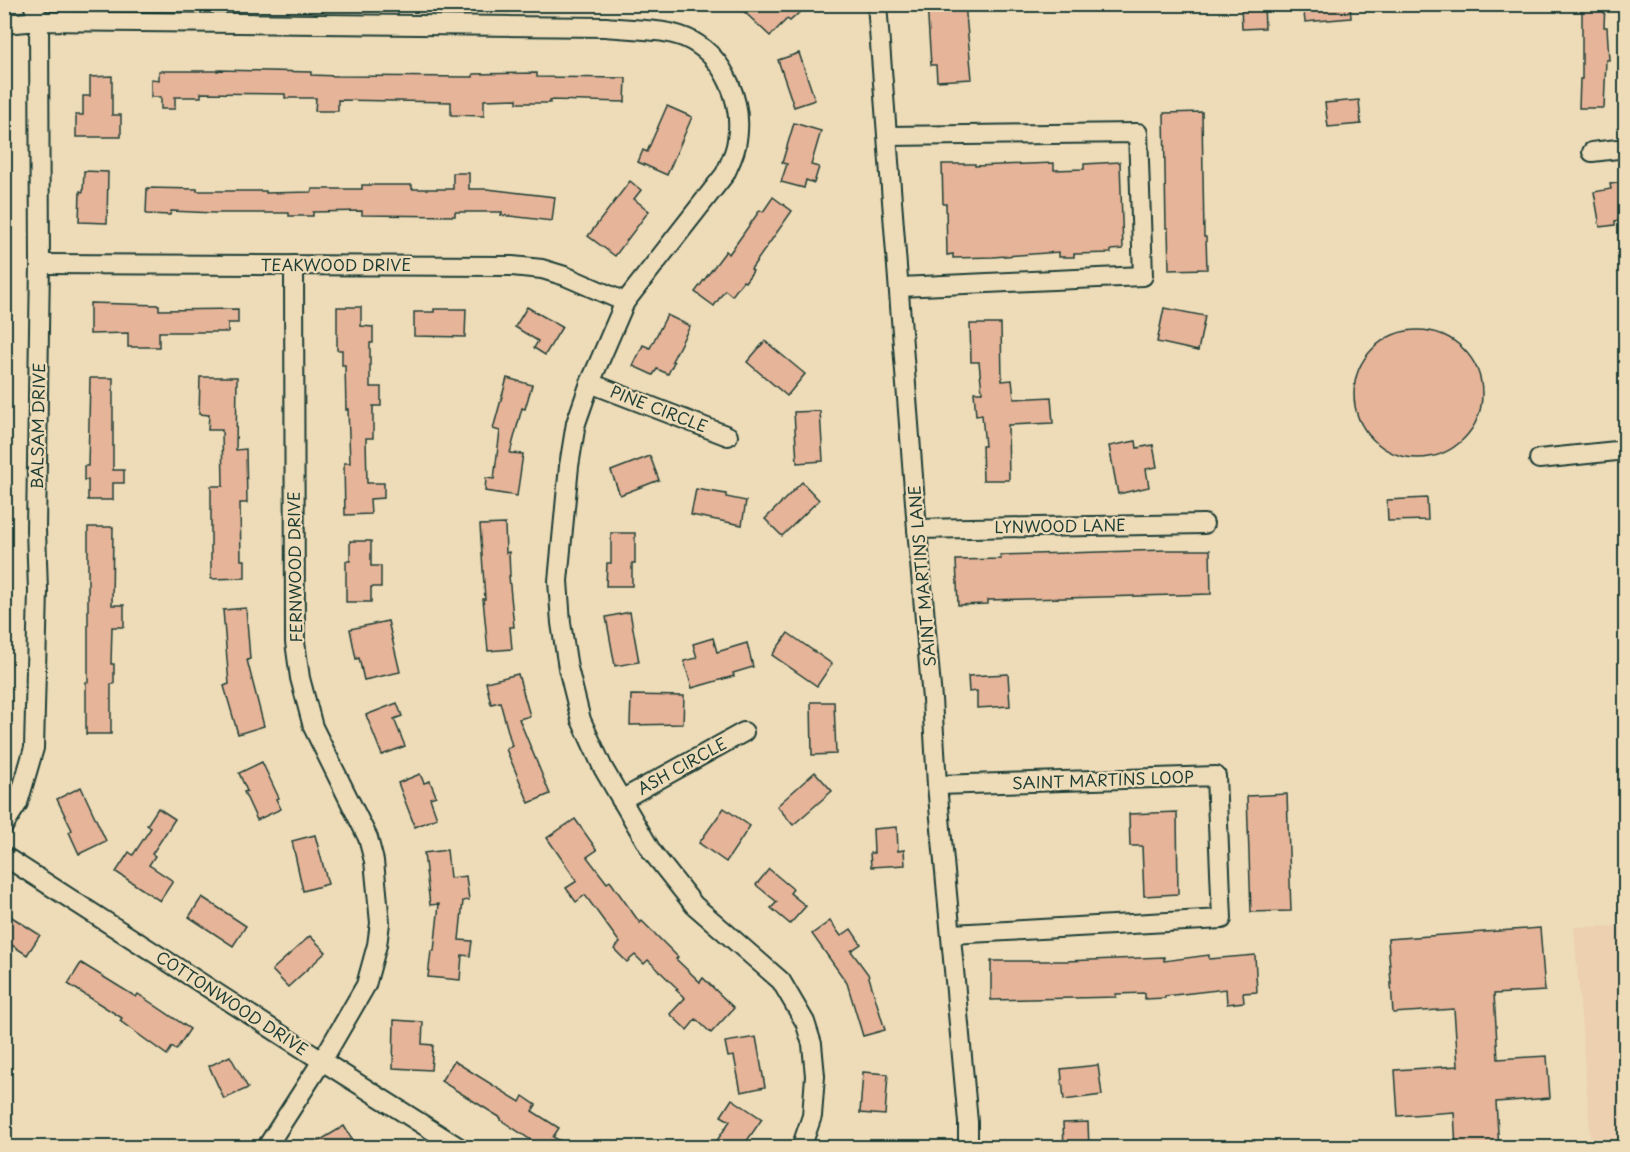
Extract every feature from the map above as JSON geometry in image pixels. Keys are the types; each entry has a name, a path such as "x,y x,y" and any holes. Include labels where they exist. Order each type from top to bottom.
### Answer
{"street":[{"name":"BALSAM DRIVE","path":"4,825 18,803 34,747 38,591 36,529 40,264 36,13 46,4"},
{"name":"SAINT MARTINS LANE","path":"877,4 937,785 952,934 968,1122 968,1148"},
{"path":"4,24 36,13 606,27 670,34 691,41 719,64 733,92 739,127 735,153 725,174 625,302 590,383 576,423 569,466 558,581 561,623 568,668 581,720 603,768 652,852 694,905 781,981 805,1022 812,1044 815,1076 812,1116 801,1148"},
{"path":"888,136 1138,133 1143,276 900,287"},
{"path":"1592,152 1626,148"},
{"name":"TEAKWOOD DRIVE","path":"40,264 512,266 542,269 565,276 625,302"},
{"name":"FERNWOOD DRIVE","path":"266,1148 322,1061 366,985 377,945 380,923 380,902 368,838 313,726 300,678 295,642 294,265"},
{"name":"PINE CIRCLE","path":"590,383 728,436"},
{"path":"1539,459 1626,450"},
{"name":"LYNWOOD LANE","path":"917,529 1204,524"},
{"name":"ASH CIRCLE","path":"621,800 744,732"},
{"name":"SAINT MARTINS LOOP","path":"937,785 1216,776 1222,919 952,934"},
{"name":"COTTONWOOD DRIVE","path":"4,856 460,1148"}],"shaded area":[{"path":"1625,926 1625,1147 1591,1147 1574,927"}],"building":[{"path":"736,4 800,4 796,9 800,12 790,21 787,19 770,36"},
{"path":"927,4 965,4 972,79 937,81 936,65 931,65"},
{"path":"1241,4 1264,4 1265,28 1242,29"},
{"path":"1303,4 1350,4 1351,18 1305,22"},
{"path":"1582,4 1605,4 1604,27 1607,27 1609,60 1606,60 1604,108 1579,108 1580,79 1582,79"},
{"path":"799,53 815,100 794,107 778,60"},
{"path":"159,71 311,72 311,75 338,76 473,77 473,74 537,73 537,77 626,78 625,102 550,100 550,103 517,103 517,99 484,100 484,116 451,115 451,102 338,100 338,111 315,111 316,98 285,98 285,94 201,93 201,97 175,97 175,109 161,109 161,97 151,97 151,79 159,80"},
{"path":"112,76 112,115 121,115 121,137 76,137 76,115 83,115 83,96 90,96 90,77"},
{"path":"1359,100 1361,124 1328,127 1325,103"},
{"path":"667,106 692,117 667,175 638,162 643,150 647,152"},
{"path":"1202,112 1204,237 1206,237 1207,269 1169,270 1164,113"},
{"path":"794,123 821,131 811,165 819,167 814,183 806,180 804,188 781,182 787,164 782,163"},
{"path":"1120,162 1123,249 1111,250 1111,253 1074,254 1074,257 1059,257 1059,252 993,257 953,258 953,254 947,255 942,164 975,164 975,166 1054,163 1054,170 1084,169 1084,164"},
{"path":"84,171 108,172 107,223 79,222 80,191 83,192"},
{"path":"453,173 469,173 469,189 555,197 552,221 501,215 502,212 455,212 455,216 362,215 362,211 313,212 313,216 289,216 289,213 171,211 170,215 146,214 147,188 266,191 266,193 312,192 312,189 362,189 362,185 412,185 412,189 453,189"},
{"path":"630,181 641,190 634,199 649,211 615,256 588,236"},
{"path":"1626,182 1626,219 1615,221 1615,225 1600,227 1594,192 1611,189 1610,184"},
{"path":"773,197 792,211 751,269 753,271 745,282 743,281 732,296 725,290 714,306 695,292 726,251 729,254 760,210 763,212"},
{"path":"90,303 159,305 159,310 238,309 238,323 228,323 228,332 159,332 159,347 128,347 128,333 90,334"},
{"path":"337,307 361,307 361,326 373,327 373,343 370,343 370,387 381,387 381,406 373,406 373,438 366,438 367,483 384,483 384,498 370,499 371,514 345,515 344,463 350,463 348,409 346,410 345,365 342,365 342,350 337,350"},
{"path":"527,307 562,327 545,355 534,348 538,341 515,327"},
{"path":"1164,308 1205,316 1198,351 1157,342"},
{"path":"434,309 466,309 465,337 414,336 414,312 434,312"},
{"path":"667,315 690,326 668,374 657,369 653,375 633,366 643,345 650,348"},
{"path":"970,324 1001,324 1002,381 1012,380 1014,399 1051,397 1053,423 1008,425 1009,480 983,480 982,446 985,446 982,415 976,416 974,392 982,392 979,362 971,362"},
{"path":"1418,330 1442,335 1463,349 1477,370 1482,394 1477,418 1463,439 1442,453 1418,458 1394,453 1373,439 1359,418 1354,394 1359,370 1373,349 1394,335"},
{"path":"765,341 805,374 787,396 747,362"},
{"path":"200,377 237,377 236,450 246,449 247,503 240,503 241,560 245,560 245,578 211,579 211,486 223,486 222,430 208,430 209,415 199,414"},
{"path":"90,378 113,378 113,470 124,470 124,483 113,483 113,500 88,500 88,480 84,480 84,466 88,466"},
{"path":"507,378 532,385 525,409 522,408 510,453 523,454 517,496 485,491 486,478 494,479 500,431 493,429"},
{"path":"820,411 823,461 797,463 794,412"},
{"path":"1136,441 1137,448 1153,445 1157,467 1146,469 1149,487 1118,494 1109,446"},
{"path":"650,456 659,480 620,495 611,471"},
{"path":"802,482 819,500 782,536 765,519"},
{"path":"696,489 726,494 726,497 746,501 742,525 691,515"},
{"path":"1427,498 1428,520 1388,521 1387,500"},
{"path":"505,524 514,627 510,627 512,649 488,651 480,525"},
{"path":"88,527 113,527 112,605 124,605 124,627 112,627 111,664 114,664 114,684 111,684 111,734 86,734"},
{"path":"611,533 635,533 632,586 606,586 607,563 611,563"},
{"path":"350,541 371,541 371,566 381,566 381,587 371,587 371,602 346,602 346,561 350,561"},
{"path":"1210,550 1211,594 988,600 988,604 958,605 956,560 1001,559 1000,555"},
{"path":"246,608 250,659 247,660 264,726 238,734 224,686 229,684 223,610"},
{"path":"630,612 639,662 615,666 606,617"},
{"path":"388,621 400,672 364,680 359,658 356,659 350,629"},
{"path":"788,633 832,664 817,686 772,655"},
{"path":"713,638 717,652 747,643 753,667 733,673 734,676 692,688 684,661 697,658 693,644"},
{"path":"518,674 530,716 519,719 550,794 529,803 506,749 512,746 500,702 491,704 486,682"},
{"path":"1008,674 1010,706 977,708 977,691 969,692 968,676"},
{"path":"631,695 684,696 683,724 630,725"},
{"path":"811,702 834,702 836,754 812,755"},
{"path":"397,703 402,716 394,719 405,746 382,755 366,715"},
{"path":"262,762 279,798 276,799 281,809 257,820 244,792 247,791 239,773"},
{"path":"815,772 832,791 793,825 777,806"},
{"path":"420,774 424,783 430,781 436,796 430,798 437,818 415,827 398,783"},
{"path":"81,787 106,841 79,854 69,832 72,830 57,799"},
{"path":"1287,794 1291,911 1251,912 1247,796"},
{"path":"158,808 175,819 152,854 155,856 149,865 173,881 160,901 116,872 129,852 133,855 151,828 147,825"},
{"path":"724,808 750,826 726,862 699,843"},
{"path":"1177,812 1178,894 1144,896 1142,846 1130,846 1129,814"},
{"path":"575,819 597,850 587,857 607,883 610,881 640,923 642,921 700,982 703,978 734,1008 711,1033 696,1019 687,1030 670,1014 685,998 676,990 678,989 648,960 644,964 635,955 627,962 614,949 620,943 585,895 576,902 566,888 577,881 547,838"},
{"path":"897,827 898,851 904,850 905,865 871,867 870,853 874,853 873,829"},
{"path":"315,835 328,884 303,891 292,841"},
{"path":"447,850 450,878 466,876 469,900 463,901 459,940 472,941 470,956 462,955 460,980 428,977 431,951 434,951 439,904 430,905 424,853"},
{"path":"769,869 793,889 790,893 806,906 790,924 771,908 777,902 756,885"},
{"path":"202,897 246,926 233,946 189,917"},
{"path":"4,912 40,935 27,955 4,940"},
{"path":"830,921 841,936 851,929 861,944 851,951 868,974 885,1030 863,1036 847,983 812,934"},
{"path":"1540,928 1545,991 1494,994 1498,1059 1547,1056 1550,1098 1496,1102 1499,1148 1456,1148 1454,1112 1398,1116 1395,1070 1458,1066 1454,1009 1393,1013 1388,939"},
{"path":"310,936 326,952 288,987 272,970"},
{"path":"1209,955 1209,959 1255,955 1257,992 1243,993 1244,1002 1227,1004 1226,989 1145,999 1145,993 1116,994 1116,997 991,1000 991,961 1164,957 1164,961"},
{"path":"81,963 136,997 138,994 190,1029 176,1050 172,1047 167,1055 120,1021 122,1018 68,984"},
{"path":"394,1020 423,1022 422,1044 433,1045 431,1070 393,1068"},
{"path":"756,1037 765,1087 741,1092 734,1056 728,1057 725,1042"},
{"path":"230,1056 248,1088 224,1099 209,1066"},
{"path":"454,1061 520,1102 523,1096 536,1105 532,1111 559,1128 553,1137 574,1148 543,1148 501,1118 441,1081"},
{"path":"1098,1065 1102,1095 1064,1100 1061,1069"},
{"path":"863,1072 888,1074 885,1115 860,1113"},
{"path":"732,1099 762,1119 742,1148 712,1148 730,1121 721,1116"},
{"path":"1088,1122 1089,1148 1064,1148 1063,1123"},
{"path":"344,1126 357,1148 307,1148"}]}
